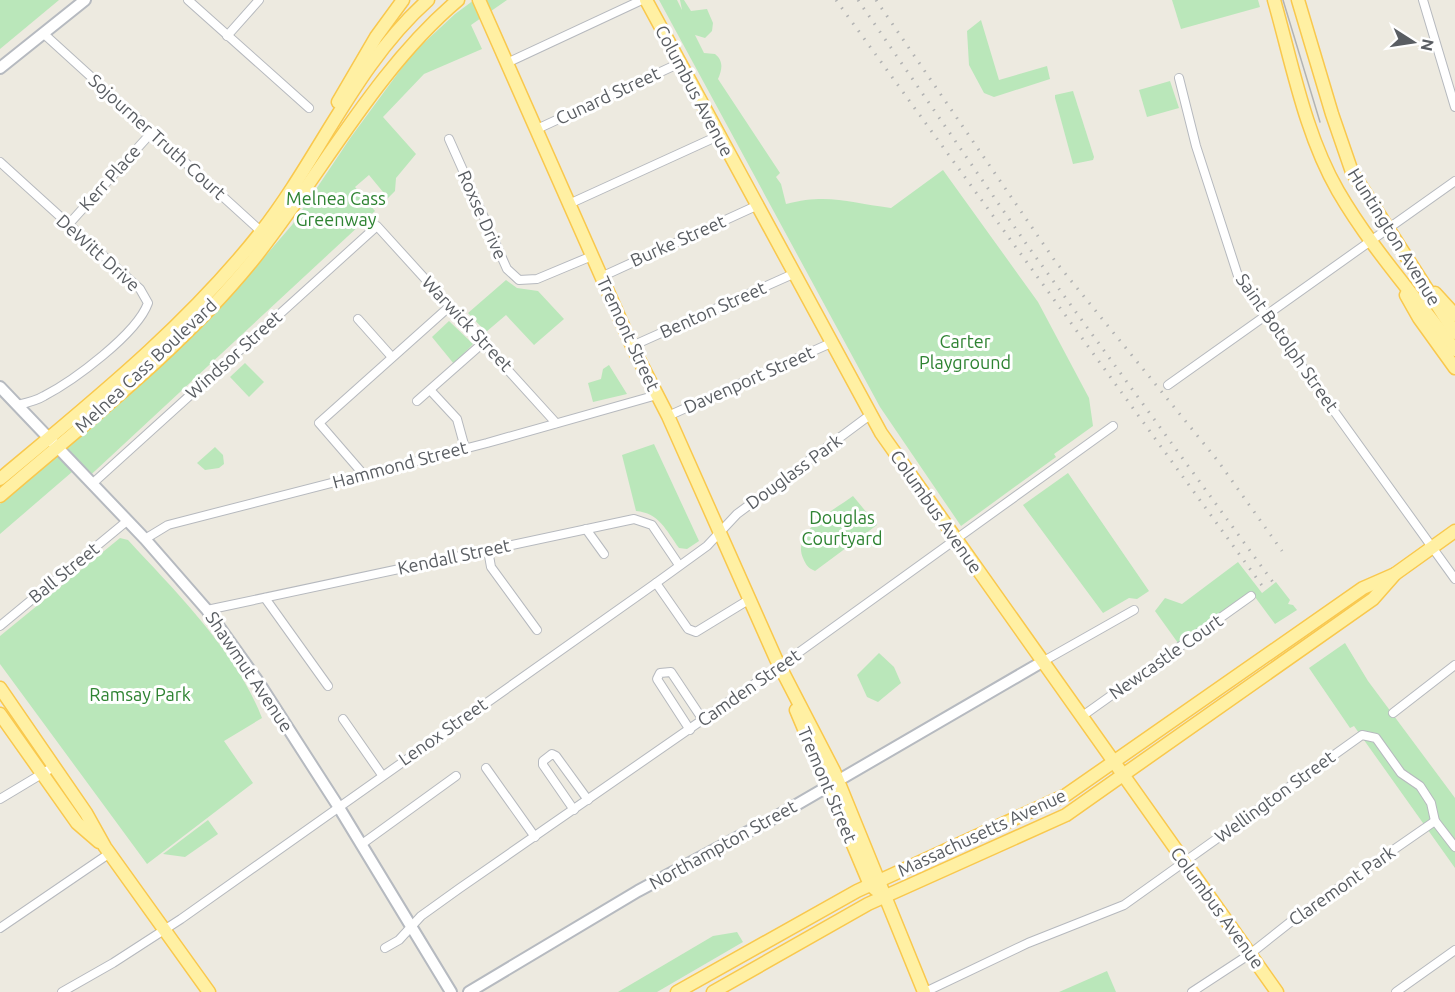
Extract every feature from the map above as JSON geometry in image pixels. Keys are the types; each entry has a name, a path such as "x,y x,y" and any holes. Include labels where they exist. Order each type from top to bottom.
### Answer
{"main road":[{"path":"0,69 85,0"},
{"path":"305,166 313,146 365,56 404,0"},
{"name":"Melnea Cass Boulevard","path":"265,236 305,166 382,52 428,0"},
{"name":"Melnea Cass Boulevard","path":"0,496 265,236 402,56 458,0"},
{"name":"Tremont Street","path":"479,0 632,346 668,416 720,531 924,992"},
{"name":"Columbus Avenue","path":"644,0 870,415 955,540 1277,992"},
{"name":"Huntington Avenue","path":"1274,0 1315,142 1338,191 1396,276 1426,310 1455,350"},
{"name":"Huntington Avenue","path":"1298,0 1352,171 1387,230 1455,333"},
{"path":"1418,275 1455,315"},
{"path":"1396,276 1419,318 1455,368"},
{"name":"Shawmut Avenue","path":"0,387 145,539 207,610 257,680 338,806 451,992"},
{"name":"Melnea Cass Boulevard","path":"0,479 53,442"},
{"name":"Massachusetts Avenue","path":"677,992 875,883 1051,803 1114,764 1363,588 1395,574 1455,531"},
{"name":"Massachusetts Avenue","path":"713,992 883,897 1066,814 1123,776 1326,629 1373,599 1395,574"},
{"name":"Northampton Street","path":"469,992 638,891 833,784 1042,662"},
{"path":"0,688 55,765 107,850 209,992"},
{"path":"0,714 40,774 77,823 107,850"}],"street":[{"path":"188,0 309,108"},
{"path":"227,36 259,0"},
{"path":"507,63 644,0"},
{"path":"1423,0 1455,107"},
{"name":"Sojourner Truth Court","path":"44,34 265,236"},
{"name":"Cunard Street","path":"537,129 680,63"},
{"name":"Saint Botolph Street","path":"1179,78 1196,146 1235,270 1265,316 1455,579"},
{"name":"Kerr Place","path":"68,225 152,132"},
{"path":"569,204 718,136"},
{"name":"Roxse Drive","path":"449,140 507,269 519,280 537,279 592,256"},
{"name":"DeWitt Drive","path":"0,162 140,289 148,303 144,313 121,338 73,378 41,398 17,405"},
{"path":"1168,385 1455,181"},
{"name":"Burke Street","path":"601,277 756,206"},
{"name":"Warwick Street","path":"377,226 556,423"},
{"name":"Windsor Street","path":"92,484 377,226"},
{"name":"Benton Street","path":"632,346 793,274"},
{"path":"364,475 319,423 391,356 450,306"},
{"path":"358,319 391,356"},
{"path":"417,401 484,342"},
{"name":"Davenport Street","path":"668,416 831,343"},
{"path":"431,390 457,419 465,448"},
{"name":"Hammond Street","path":"145,539 168,525 364,475 657,395"},
{"name":"Douglass Park","path":"720,531 737,514 870,415"},
{"name":"Camden Street","path":"385,948 399,940 412,925 460,888 690,730 1113,426"},
{"name":"Kendall Street","path":"207,610 634,519 643,520 653,527 679,565"},
{"name":"Ball Street","path":"0,626 127,521"},
{"path":"586,529 604,554"},
{"name":"Lenox Street","path":"62,992 164,930 656,583 707,546 720,531"},
{"path":"488,550 491,567 537,630"},
{"path":"656,583 688,629 696,632 750,599"},
{"name":"Newcastle Court","path":"1081,717 1251,596"},
{"path":"265,598 328,686"},
{"name":"Northampton Street","path":"1042,662 1134,610"},
{"path":"1393,713 1455,664"},
{"path":"690,730 657,679 660,674 671,672 703,720"},
{"path":"343,719 382,775"},
{"name":"Wellington Street","path":"924,992 1028,943 1124,905 1315,767 1366,735 1376,738 1401,773 1420,786 1431,803 1435,821"},
{"path":"574,810 543,765 543,761 552,754 556,756 588,800"},
{"path":"0,799 55,765"},
{"path":"486,768 535,837"},
{"path":"362,844 456,776"},
{"path":"1435,821 1455,847"},
{"name":"Claremont Park","path":"1192,992 1250,954 1298,916 1435,821"},
{"path":"0,928 107,850"},
{"path":"1396,992 1455,950"}],"green space":[{"path":"0,0 59,0 0,49"},
{"name":"Melnea Cass Greenway","path":"474,0 507,0 471,25 482,49 424,74 383,117 416,154 396,178 395,191 388,198 369,175 355,187 375,211 82,483 72,472 0,534 0,504 156,369 230,297 292,225 351,137 412,54 455,14"},
{"name":"Carter Playground","path":"659,0 677,0 682,10 680,0 684,0 691,11 707,9 713,23 712,31 705,38 695,35 704,53 715,54 720,60 721,69 718,79 780,173 776,177 781,184 786,204 827,199 891,208 943,170 1038,302 1089,398 1093,426 1054,454 1056,457 961,526 880,407"},
{"path":"1172,0 1258,0 1260,7 1181,29"},
{"path":"981,20 999,80 1047,66 1050,79 994,97 984,93 969,65 967,31"},
{"path":"1170,81 1179,108 1147,117 1139,90"},
{"path":"1073,91 1094,157 1093,160 1073,164 1055,95"},
{"path":"506,280 517,288 538,291 564,319 534,345 506,315 486,332 468,313"},
{"path":"449,321 473,344 454,364 432,337"},
{"path":"245,363 264,382 249,397 230,377"},
{"path":"609,365 627,394 593,402 588,383 601,379 603,369"},
{"path":"654,444 699,541 687,549 679,548 666,529 651,515 636,511 622,455"},
{"path":"215,447 223,455 224,464 219,468 205,470 197,463"},
{"path":"1068,473 1149,591 1137,599 1129,598 1103,613 1023,505"},
{"name":"Douglas Courtyard","path":"853,496 877,525 815,571 813,570 803,558 801,548 803,539 817,522"},
{"name":"Ramsay Park","path":"120,538 128,540 203,623 237,669 262,718 224,741 253,783 147,864 0,664 0,636"},
{"path":"1238,562 1262,593 1276,582 1290,600 1288,604 1293,605 1297,610 1275,624 1252,593 1178,643 1155,611 1165,598 1182,604"},
{"path":"1345,643 1368,681 1455,798 1455,868 1354,726 1350,728 1309,668"},
{"path":"879,653 894,667 901,683 878,702 867,697 857,675"},
{"path":"208,820 218,834 185,857 163,854"},
{"path":"737,932 743,942 657,992 618,992 713,936"},
{"path":"1107,971 1116,992 1059,992"}],"tram line":[{"path":"1283,0 1320,122"}],"railway":[{"path":"836,0 1266,591"},
{"path":"858,0 1027,245 1275,585"},
{"path":"876,0 1055,261 1218,461 1282,551"}]}
